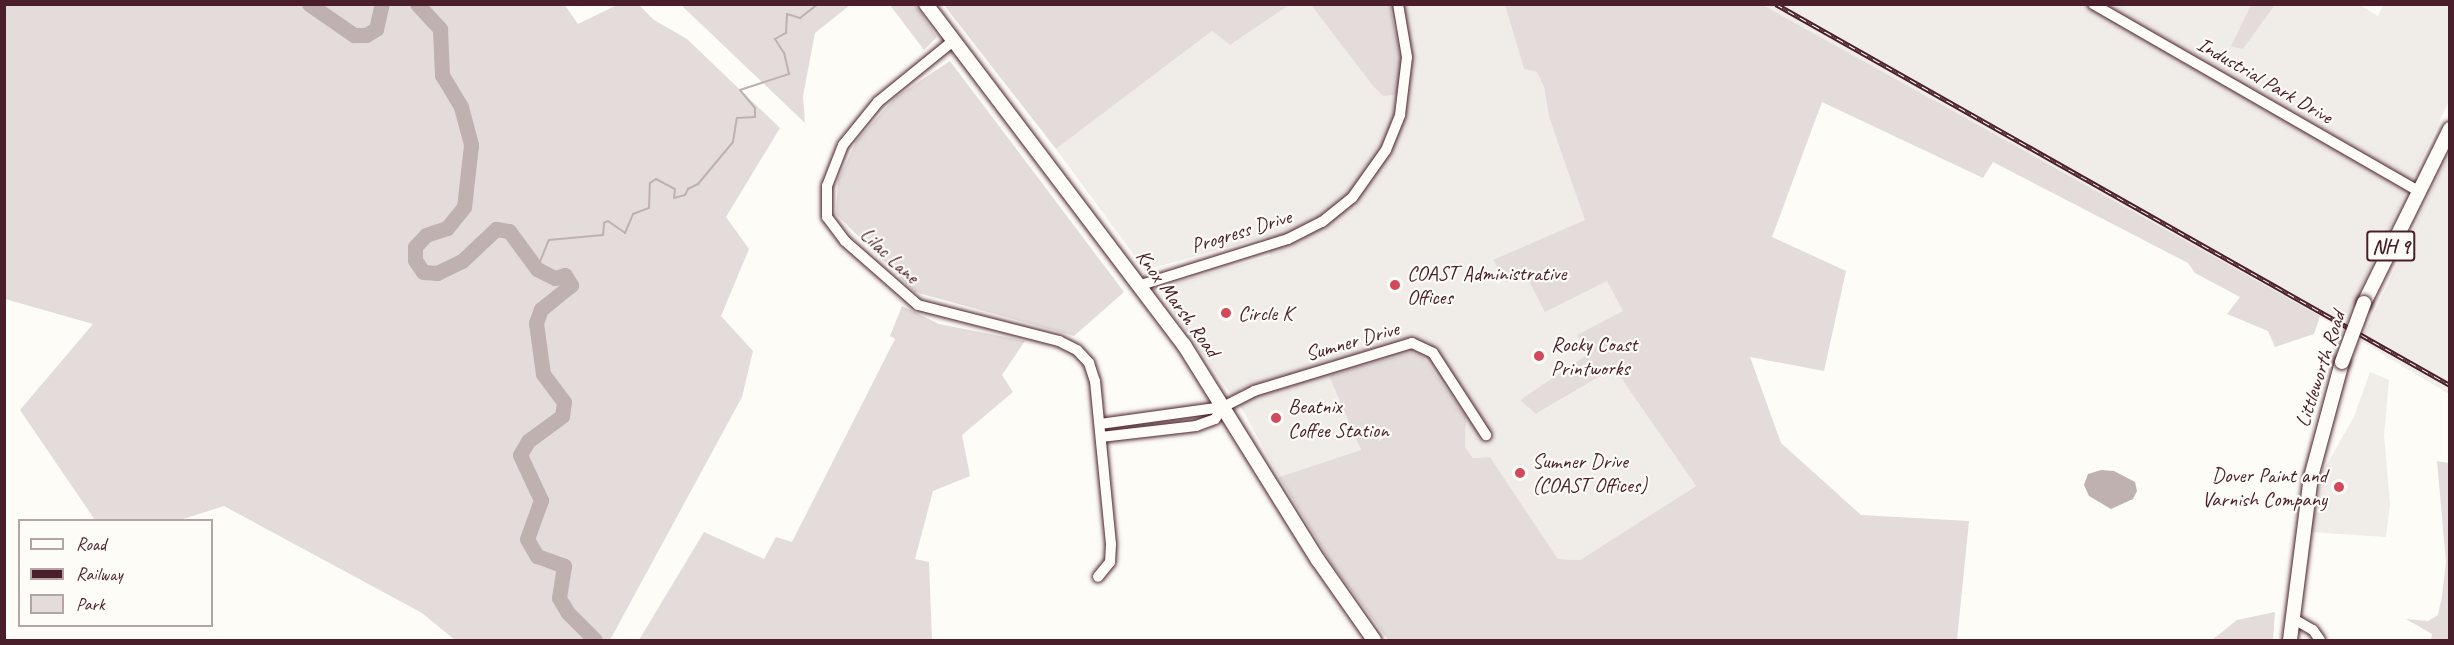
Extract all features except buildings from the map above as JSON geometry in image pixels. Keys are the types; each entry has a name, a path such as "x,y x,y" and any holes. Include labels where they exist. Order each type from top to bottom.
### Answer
{"main road":[{"name":"Knox Marsh Road","path":"926,4 1140,285 1223,407 1318,561 1374,640"},
{"name":"Littleworth Road","path":"2290,640 2311,477 2342,362 2364,303 2450,129"}],"street":[{"name":"Progress Drive","path":"1140,285 1288,239 1322,222 1352,198 1386,150 1405,96 1407,57 1398,4"},
{"name":"Industrial Park Drive","path":"2093,4 2418,191"},
{"name":"Lilac Lane","path":"953,41 878,102 843,146 827,186 827,217 845,241 918,305 1059,341 1077,350 1093,371 1111,554 1107,568 1098,577"},
{"name":"Sumner Drive","path":"1223,407 1254,391 1416,343 1433,353 1486,435"},
{"path":"1100,424 1223,407"},
{"path":"1101,437 1196,426 1215,418 1223,407"},
{"path":"2292,618 2313,630 2320,640"}],"shaded area":[{"path":"1289,5 1311,5 1373,86 1397,30 1390,5 1505,5 1524,68 1537,71 1544,87 1549,117 1586,220 1494,260 1526,275 1608,281 1624,311 1578,335 1588,354 1520,400 1537,414 1614,368 1696,486 1580,560 1558,559 1490,457 1473,458 1465,447 1466,417 1329,376 1361,450 1279,477 1245,414 1166,302 1167,290 1174,283 1270,256 1266,237 1145,270 1056,149 1212,31 1230,45"},
{"path":"1763,5 2251,5 2232,45 2243,49 2275,5 2360,5 2378,16 2383,5 2449,5 2449,101 2341,329"},
{"path":"2449,154 2449,394 2361,341"},
{"path":"2370,372 2389,380 2384,435 2390,504 2386,537 2310,532 2323,471 2354,417"},
{"path":"2101,470 2114,471 2135,482 2137,491 2133,499 2111,509 2089,496 2084,485 2088,474"}],"green space":[{"path":"564,4 578,24 617,5 639,5 654,20 687,39 780,128 726,217 749,249 721,316 753,351 742,397 610,640 455,640 422,613 224,506 183,519 94,519 20,410 93,324 5,299 5,5"},
{"path":"681,5 850,5 815,33 803,96 805,123"},
{"path":"890,5 915,5 937,37 924,50"},
{"path":"944,5 1289,5 1230,45 1212,31 1056,149"},
{"path":"1311,5 1390,5 1401,62 1398,94 1383,96 1373,86"},
{"path":"1505,5 1763,5 2320,316 2314,334 2275,347 2268,331 2227,314 2240,297 2195,273 2188,263 1993,162 1983,178 1822,102 1772,237 1846,271 1824,371 1750,357 1781,443 1861,515 1969,521 1957,640 1388,640 1332,564 1279,477 1361,450 1329,376 1412,352 1424,358 1466,417 1465,447 1473,458 1490,457 1558,559 1580,560 1696,486 1614,368 1536,414 1520,400 1588,354 1577,335 1623,311 1607,281 1545,312 1526,275 1506,282 1493,260 1585,220 1549,117 1544,87 1537,72 1524,69"},
{"path":"2251,5 2275,5 2243,49 2231,46"},
{"path":"950,61 1124,292 1074,336 915,292 836,214 838,180 857,140 896,97"},
{"path":"902,306 939,324 1025,341 1002,375 1013,392 962,435 970,476 933,491 915,559 929,562 932,640 639,640 704,532 764,559 776,537 792,542 895,339 890,336"},
{"path":"2437,461 2449,463 2449,640 2431,640 2432,634 2406,619 2428,621 2438,615 2442,596 2446,562"},
{"path":"2275,612 2273,640 2212,640 2237,620"}],"waterway":[{"path":"309,4 354,35 366,35 376,29 382,4"},
{"path":"417,4 440,29 442,75 461,107 471,145 464,207 447,228 426,235 415,247 415,260 423,272 437,273 462,261 496,229 509,231 537,269 555,278 565,275 571,285 541,309 536,323 543,374 564,402 562,416 528,441 520,455 541,500 527,539 537,556 564,566 559,598 568,613 595,640"},
{"path":"537,269 549,240 603,235 604,223 608,221 625,233 633,214 649,208 650,183 656,179 675,189 674,198 685,195 688,189 698,184 733,142 737,118 755,117 755,108 740,90 789,74 784,53 775,39 786,33 787,14 800,18 818,4"}],"railway":[{"path":"1776,4 2450,385"}],"place":[{"name":"COAST Administrative Offices","path":"1395,285"},
{"name":"Circle K","path":"1226,313"},
{"name":"Rocky Coast Printworks","path":"1539,356"},
{"name":"Beatnix Coffee Station","path":"1276,418"},
{"name":"Sumner Drive (COAST Offices)","path":"1520,473"},
{"name":"Dover Paint and Varnish Company","path":"2339,487"}]}
